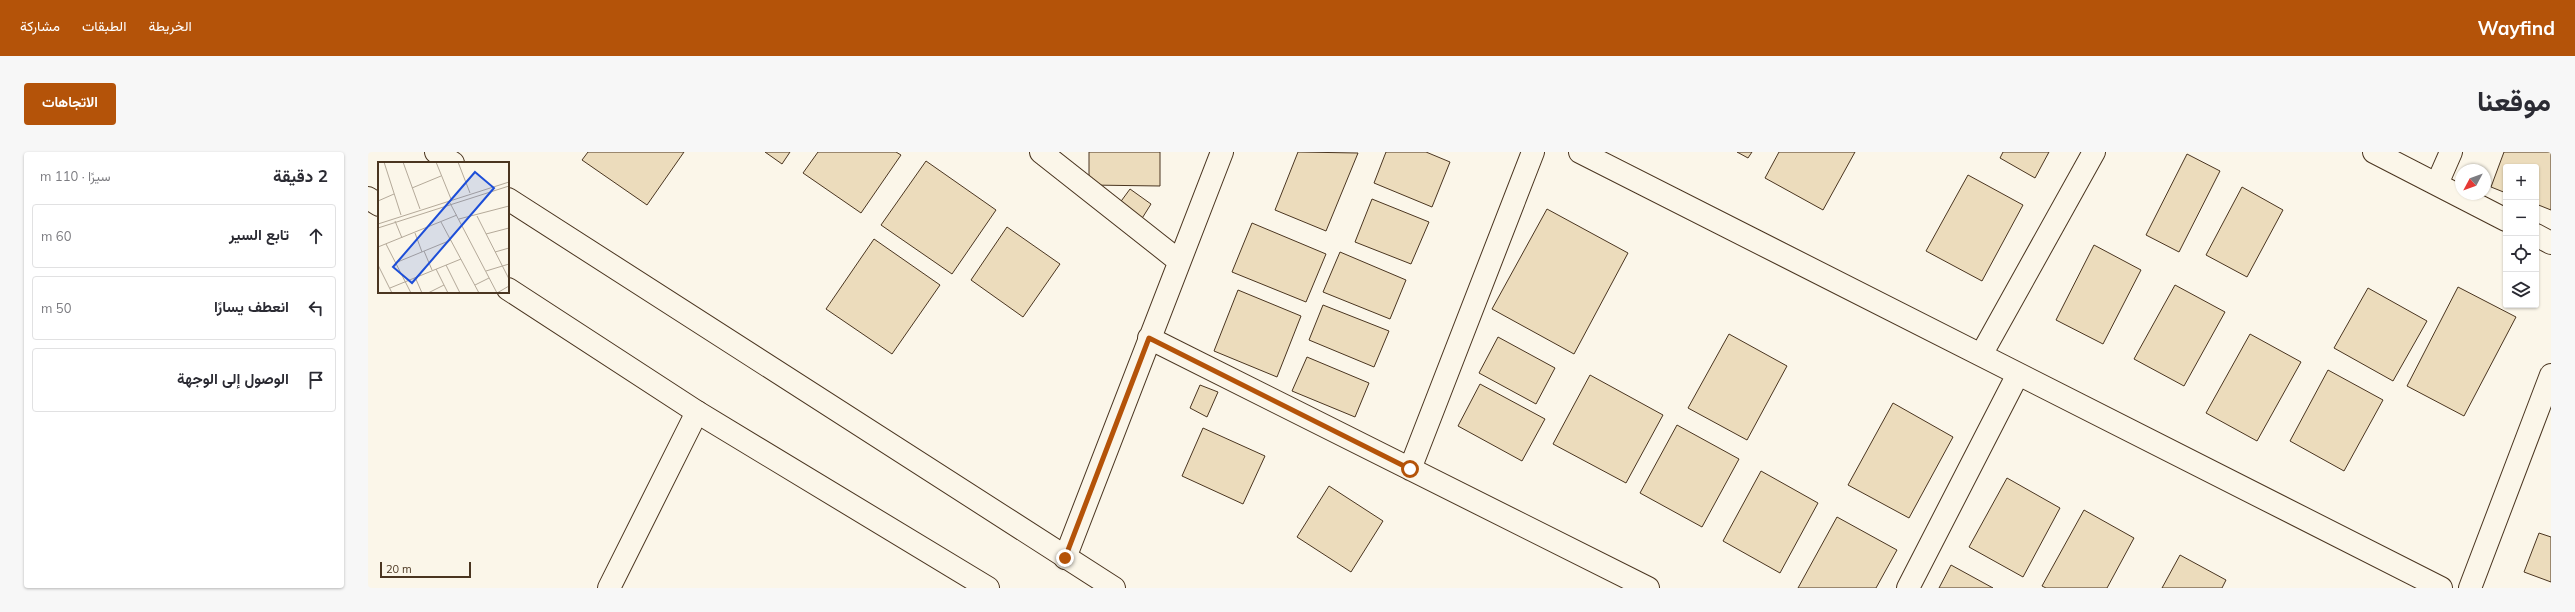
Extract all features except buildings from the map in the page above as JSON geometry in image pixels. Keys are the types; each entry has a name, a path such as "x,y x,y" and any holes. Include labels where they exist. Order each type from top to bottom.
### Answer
{"street":[{"path":"436,152 451,162"},
{"path":"1041,152 1179,261"},
{"path":"1065,558 1222,152"},
{"path":"1410,469 1533,152"},
{"path":"1580,152 2441,588"},
{"path":"1981,355 2094,152"},
{"path":"2374,152 2503,218"},
{"path":"2437,184 2451,152"},
{"path":"368,198 378,204"},
{"path":"509,200 1065,558 1114,588"},
{"path":"2538,236 2551,243"},
{"path":"509,290 697,412 988,588"},
{"path":"1149,338 1648,588"},
{"path":"1908,588 2018,374"},
{"path":"2470,588 2551,375"},
{"path":"610,588 697,412"}],"route":[{"path":"1065,558 1149,338 1410,469"}]}
